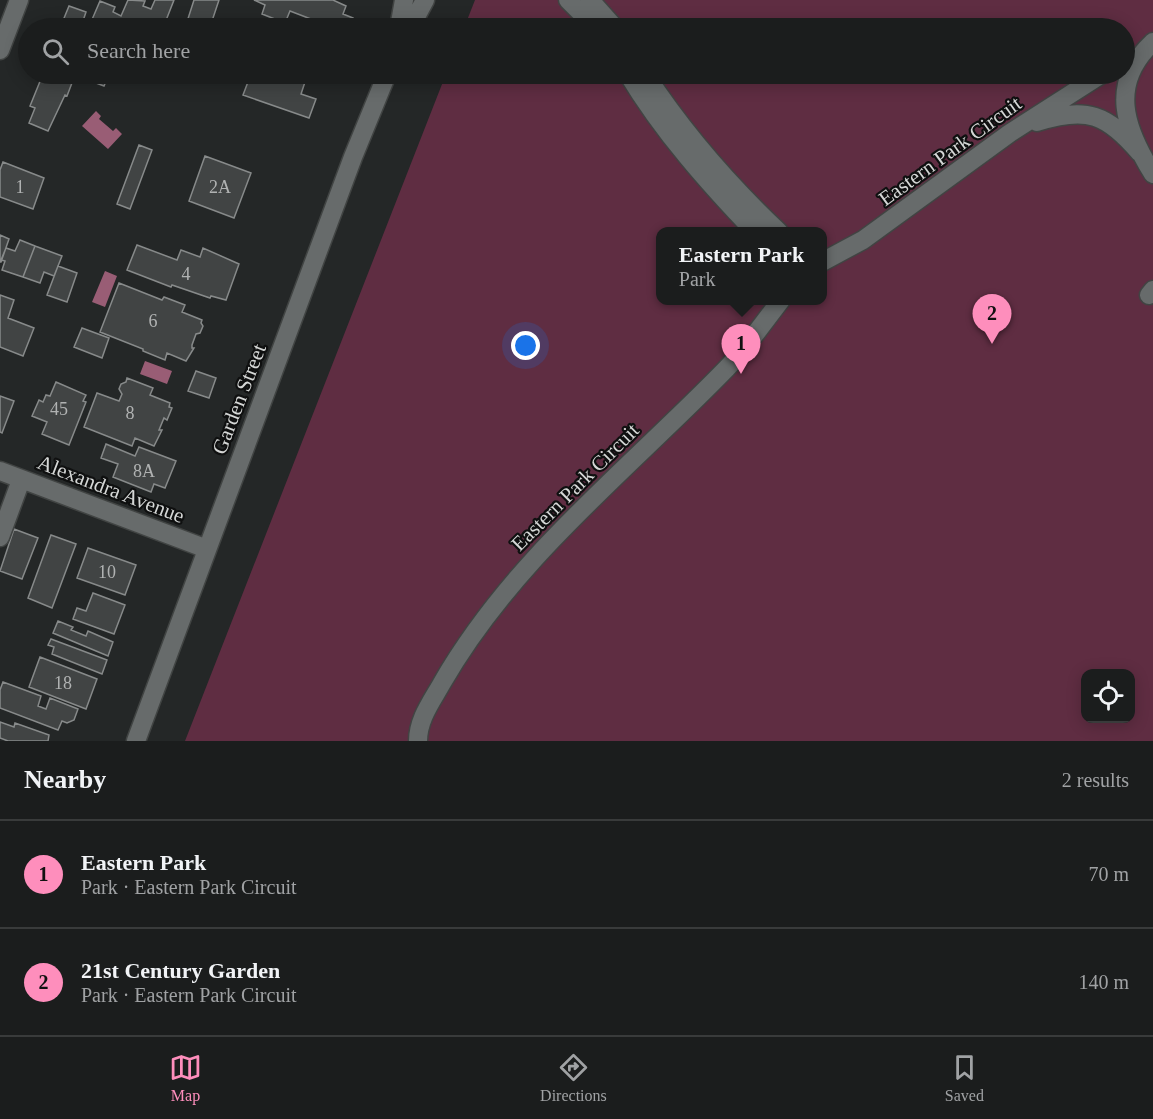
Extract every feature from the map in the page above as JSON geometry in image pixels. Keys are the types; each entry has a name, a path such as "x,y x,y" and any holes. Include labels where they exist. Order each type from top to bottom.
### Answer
{"street":[{"path":"0,50 19,0"},
{"path":"401,18 404,0"},
{"path":"415,18 424,0"},
{"path":"568,0 586,18"},
{"path":"590,0 606,18"},
{"path":"1135,53 1153,42"},
{"path":"1135,67 1153,42"},
{"name":"Garden Street","path":"135,741 353,157 383,84"},
{"path":"634,84 654,115 681,149 751,227"},
{"path":"652,84 674,117 705,154 774,227"},
{"name":"Eastern Park Circuit","path":"827,259 877,230 1010,133 1086,84"},
{"path":"1129,84 1126,92 1126,117 1130,132 1153,174"},
{"path":"1010,133 1055,117 1088,115 1113,126 1140,153"},
{"name":"Eastern Park Circuit","path":"410,741 466,643 515,580 546,544 727,368 777,305"},
{"name":"Alexandra Avenue","path":"0,471 207,549"},
{"path":"0,537 21,480"},
{"name":"Eastern Park Circuit","path":"418,741 421,721"}],"shaded area":[{"path":"475,0 1153,0 1153,741 185,741 442,84 1135,84 1135,18 468,18"},
{"path":"96,111 101,116 99,119 113,131 116,128 122,134 108,149 82,126"},
{"path":"105,271 117,276 105,307 92,302"},
{"path":"145,361 172,371 167,384 140,374"}],"building":[{"path":"128,0 145,1 143,6 151,9 155,0 174,0 167,18 93,18 100,1 115,7 113,12 121,16"},
{"path":"194,0 219,0 213,18 188,18"},
{"path":"254,0 333,0 346,6 343,14 353,18 308,18 290,11 287,18 272,18 262,14 265,5"},
{"path":"69,6 86,12 84,18 64,18"},
{"path":"39,84 72,84 48,131 29,123 35,108 30,106"},
{"path":"247,84 304,84 301,94 316,99 309,118 243,95"},
{"path":"139,145 152,150 130,209 117,204"},
{"path":"205,156 251,173 234,218 189,201"},
{"path":"3,162 44,178 33,209 0,197 0,170"},
{"path":"0,235 9,239 1,262 0,262"},
{"path":"20,240 35,246 23,277 2,270 5,261 1,260 6,248 15,251"},
{"path":"137,245 177,260 181,250 200,257 203,248 239,264 226,300 211,296 210,298 172,285 171,287 127,270"},
{"path":"35,246 62,256 54,276 44,272 40,283 23,277"},
{"path":"58,266 77,273 67,302 47,295"},
{"path":"119,283 162,300 164,297 185,305 182,312 202,320 203,326 200,333 196,334 192,345 194,348 186,361 167,353 165,360 100,332"},
{"path":"0,295 14,300 8,318 34,328 23,356 0,347"},
{"path":"82,328 109,338 102,358 74,347"},
{"path":"196,371 216,378 209,398 188,391"},
{"path":"127,378 153,388 150,395 170,403 169,407 172,408 167,420 164,418 159,430 162,430 154,446 135,438 132,446 84,427 97,393 119,401 122,394 119,389"},
{"path":"56,382 86,395 83,401 86,402 69,445 42,434 47,422 32,416 39,400 43,402 46,395 50,396"},
{"path":"0,396 14,401 2,433 0,432"},
{"path":"106,444 135,456 139,447 176,461 165,488 154,484 151,492 113,477 118,464 101,458"},
{"path":"14,529 38,538 22,579 0,571"},
{"path":"51,535 76,544 52,608 28,598"},
{"path":"88,548 136,565 125,595 77,578"},
{"path":"93,593 125,605 114,634 73,619 77,608 86,611"},
{"path":"58,621 86,636 88,631 113,642 108,656 53,633"},
{"path":"51,639 107,660 102,674 52,654 54,647 48,645"},
{"path":"40,657 97,679 86,709 29,687"},
{"path":"3,682 41,696 38,706 46,709 50,698 78,709 74,720 67,723 62,721 58,730 0,708 0,690"},
{"path":"0,722 14,727 15,723 49,735 48,741 8,741 0,738"}],"place":[{"name":"21st Century Garden","path":"992,344"},
{"name":"Eastern Park","path":"741,374"}]}
